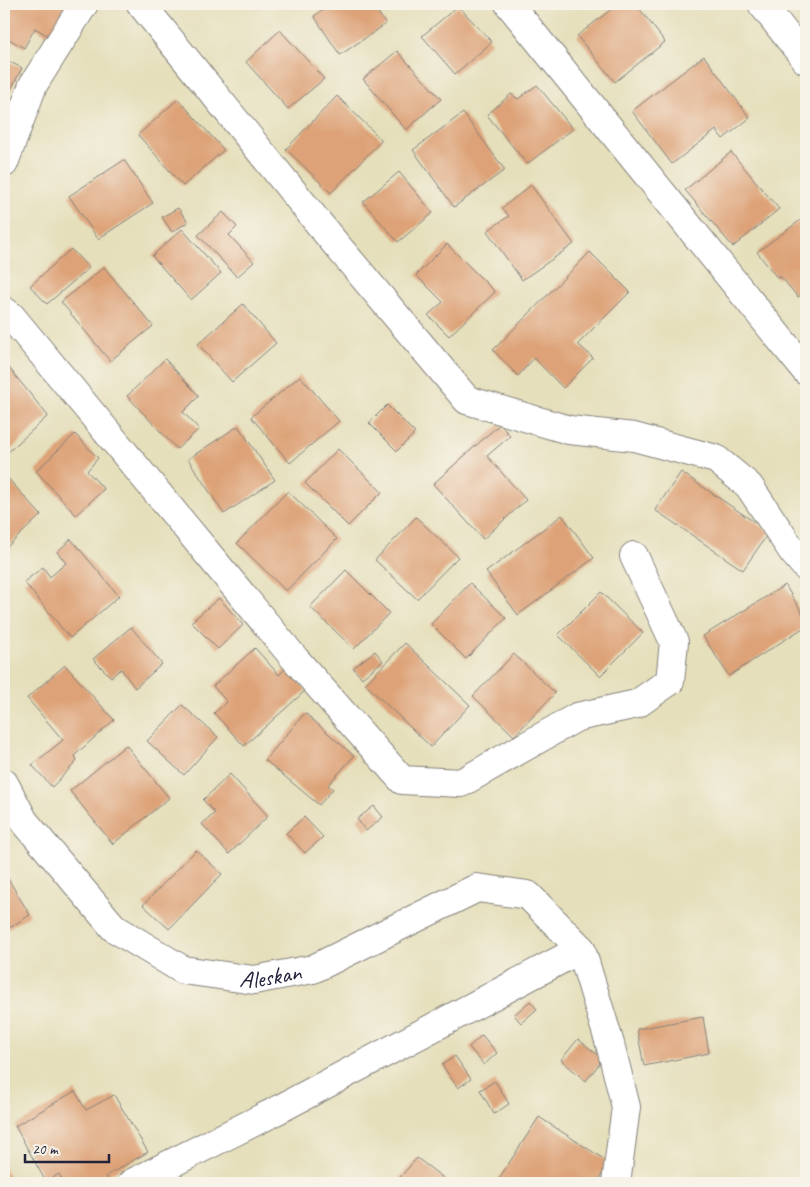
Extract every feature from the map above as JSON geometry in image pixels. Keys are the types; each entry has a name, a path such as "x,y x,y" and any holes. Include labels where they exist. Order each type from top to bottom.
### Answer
{"street":[{"path":"4,163 33,85 84,4"},
{"path":"141,4 330,236 467,400 569,430 634,437 716,459 749,486 793,552 806,567"},
{"path":"509,4 806,371"},
{"path":"762,4 806,60"},
{"path":"4,311 11,316 295,659 402,780 461,783 577,717 637,704 670,681 674,642 634,556"},
{"name":"Aleskan","path":"4,783 24,820 114,928 183,970 254,980 313,969 477,888 528,894 581,949"},
{"path":"132,1183 270,1114 581,949 610,1044 626,1107 616,1183"}],"building":[{"path":"4,4 69,4 50,37 35,28 24,48 4,36"},
{"path":"332,4 372,4 386,24 340,55 314,16"},
{"path":"618,4 636,4 665,42 615,82 577,36"},
{"path":"458,6 492,42 455,74 422,36"},
{"path":"280,30 324,79 288,109 246,62"},
{"path":"397,51 441,99 406,130 363,79"},
{"path":"704,56 750,118 723,139 716,130 672,164 632,111"},
{"path":"4,59 22,68 4,103"},
{"path":"537,85 573,129 527,164 487,115 511,94 518,99"},
{"path":"337,96 382,140 331,193 286,149"},
{"path":"178,99 224,150 183,186 138,135"},
{"path":"463,113 505,170 454,207 413,150"},
{"path":"731,152 779,209 733,247 685,190"},
{"path":"124,160 153,203 98,239 69,196"},
{"path":"399,172 433,213 398,242 363,202"},
{"path":"531,185 574,244 522,280 487,231 509,216 502,208"},
{"path":"178,208 188,222 172,232 162,217"},
{"path":"223,212 237,227 229,235 254,262 237,277 198,235"},
{"path":"806,216 806,291 798,297 780,276 778,279 757,252"},
{"path":"182,229 221,273 191,300 152,256"},
{"path":"447,244 495,292 449,336 428,315 443,302 416,275"},
{"path":"71,249 89,268 47,304 30,286"},
{"path":"590,252 630,292 578,344 593,358 563,388 534,358 518,376 493,350"},
{"path":"104,267 153,326 110,361 61,302"},
{"path":"243,304 276,343 232,382 198,344"},
{"path":"165,359 199,396 183,412 199,429 177,449 127,396"},
{"path":"5,363 48,416 7,453 4,449"},
{"path":"300,376 339,421 290,463 251,417"},
{"path":"387,405 415,433 397,451 369,423"},
{"path":"500,424 510,436 487,456 526,500 483,539 433,484"},
{"path":"238,426 275,480 224,514 188,459"},
{"path":"75,434 98,458 87,471 104,489 76,515 36,471"},
{"path":"338,449 382,492 348,526 305,483"},
{"path":"681,472 769,532 743,570 655,510"},
{"path":"4,474 41,515 4,550"},
{"path":"288,491 337,539 286,591 237,543"},
{"path":"562,515 594,558 518,615 486,572"},
{"path":"416,517 458,557 417,599 375,560"},
{"path":"71,539 119,596 70,638 24,582 43,567 50,577 66,563 57,552"},
{"path":"346,570 389,613 354,649 310,607"},
{"path":"470,583 506,618 466,659 431,624"},
{"path":"785,585 806,619 806,626 729,676 703,636"},
{"path":"601,592 643,633 600,676 558,635"},
{"path":"219,598 243,625 218,649 191,622"},
{"path":"131,627 162,664 135,688 121,669 111,677 93,659"},
{"path":"405,643 470,705 431,747 365,684"},
{"path":"255,648 279,675 286,668 306,690 244,746 214,713 227,702 213,686"},
{"path":"375,651 383,661 362,678 353,668"},
{"path":"514,654 555,693 514,736 473,696"},
{"path":"65,665 114,720 75,755 77,761 52,787 32,765 63,740 27,698"},
{"path":"182,705 218,737 184,775 147,741"},
{"path":"305,713 354,756 328,785 333,789 319,805 265,760"},
{"path":"126,745 169,798 113,844 70,791"},
{"path":"230,774 268,816 229,854 202,824 215,813 203,800"},
{"path":"374,806 383,817 366,831 357,819"},
{"path":"304,817 323,837 305,853 286,833"},
{"path":"196,850 222,874 169,929 143,905"},
{"path":"4,872 30,915 4,931"},
{"path":"530,1001 537,1009 521,1023 514,1015"},
{"path":"703,1017 709,1053 644,1066 637,1029"},
{"path":"482,1035 497,1053 484,1065 469,1047"},
{"path":"578,1039 603,1059 586,1081 561,1060"},
{"path":"455,1056 471,1079 458,1088 442,1065"},
{"path":"495,1081 509,1104 494,1114 480,1090"},
{"path":"75,1091 86,1110 114,1095 148,1152 106,1176 109,1182 107,1183 64,1183 59,1174 46,1182 15,1126"},
{"path":"539,1117 610,1163 596,1183 496,1183"},
{"path":"417,1158 450,1183 395,1183"},
{"path":"4,1168 14,1183 4,1183"}]}
